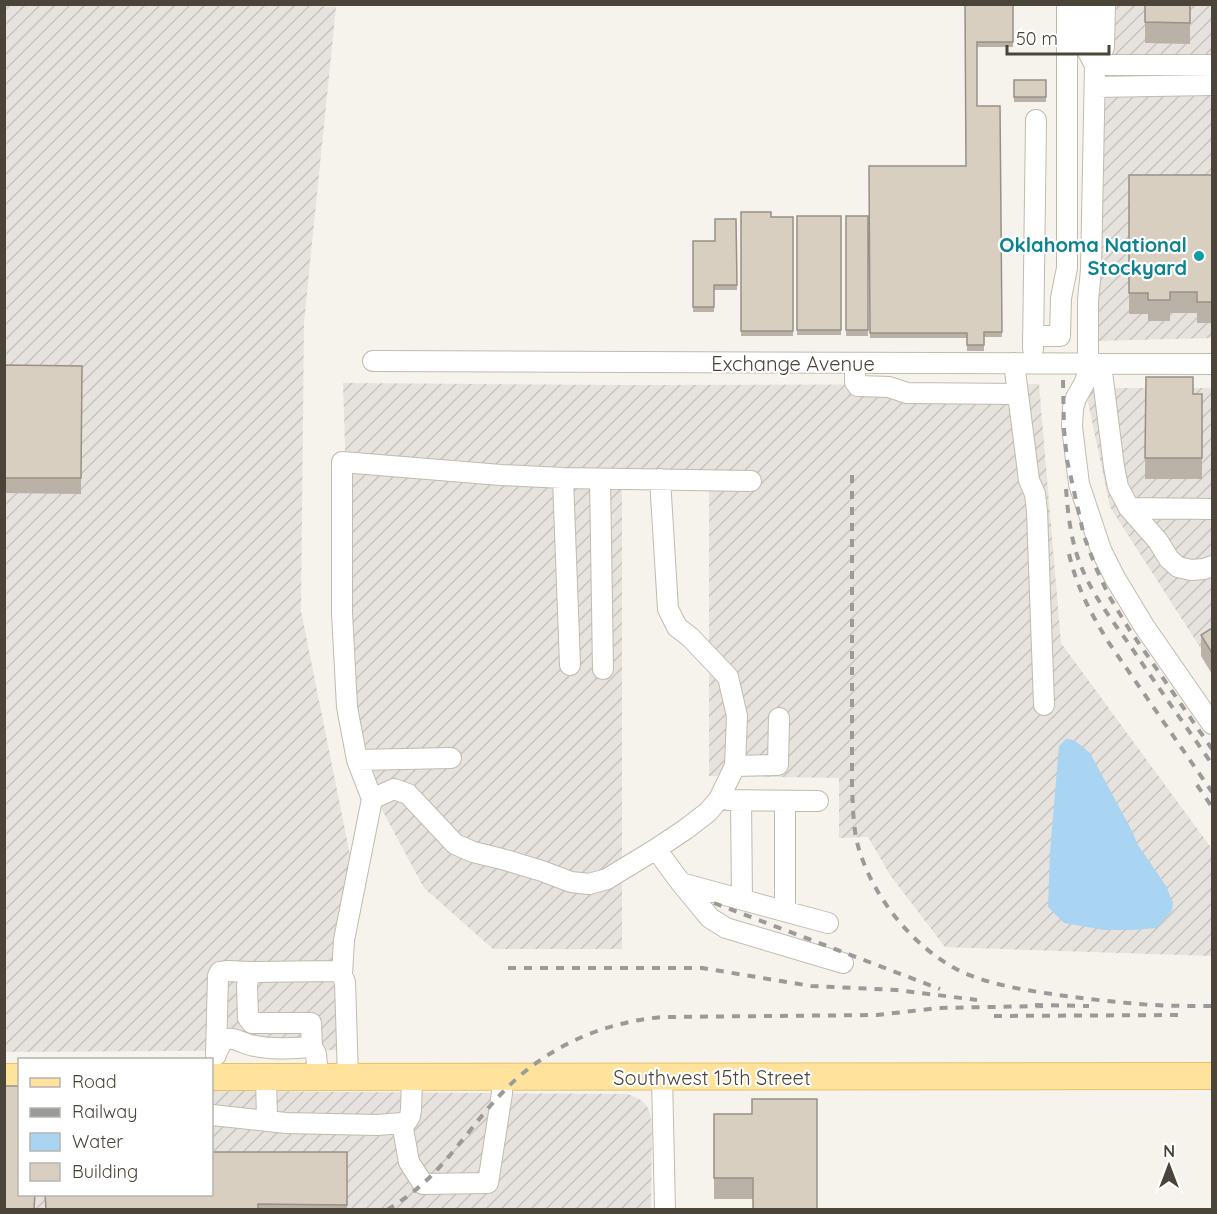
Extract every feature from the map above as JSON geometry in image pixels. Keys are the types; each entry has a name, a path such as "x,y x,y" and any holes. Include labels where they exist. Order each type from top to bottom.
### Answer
{"main road":[{"name":"Southwest 15th Street","path":"214,1069 266,1077 1212,1077"}],"street":[{"path":"1034,336 1060,336 1060,298 1067,268 1067,4"},
{"path":"1087,4 1086,48 1095,65"},
{"path":"1105,4 1104,47 1095,65 1088,300 1093,364 1108,414 1118,487 1129,508 1158,541 1169,559 1178,567 1191,570 1212,566"},
{"path":"1095,65 1212,66"},
{"path":"1095,87 1212,85"},
{"path":"1036,120 1034,336 1024,363 1017,394 1029,480 1035,494 1037,511 1044,705"},
{"name":"Exchange Avenue","path":"374,361 1212,364"},
{"path":"855,363 855,382 858,386 889,387 907,393 1017,394"},
{"path":"1093,364 1073,408 1072,427 1079,484 1101,550 1115,578 1144,626 1212,724"},
{"path":"348,1077 345,982 342,975 344,940 372,799 357,760 347,707 342,613 342,462 563,478 751,481"},
{"path":"563,478 570,665"},
{"path":"600,479 603,669"},
{"path":"372,799 394,789 408,794 455,844 473,852 542,871 571,882 589,884 607,879 656,849 694,823 719,800 735,766 737,716 728,677 677,627 668,609 660,480"},
{"path":"1129,508 1212,509"},
{"path":"735,766 778,765 779,718"},
{"path":"357,760 451,758"},
{"path":"719,800 818,801"},
{"path":"741,800 742,899"},
{"path":"785,801 785,911"},
{"path":"656,849 710,918 726,928 843,963"},
{"path":"681,883 828,923"},
{"path":"214,1069 220,972 336,971 342,975"},
{"path":"250,972 247,985 248,1018 252,1023 311,1023 312,1047 316,1054 318,1077"},
{"path":"214,1069 222,1042 228,1039 270,1048 312,1047"},
{"path":"266,1077 267,1120"},
{"path":"213,1115 286,1123 377,1125 402,1123 410,1116 412,1077"},
{"path":"402,1123 410,1162 423,1184 488,1183 503,1077"},
{"path":"662,1077 665,1209"}],"shaded area":[{"path":"264,4 336,7 304,322 301,611 351,860 348,1050 5,1052 4,5"},
{"path":"1101,5 1212,5 1212,338 1095,341"},
{"path":"343,383 1039,384 1061,643 1212,849 1212,956 945,947 890,875 868,837 839,838 839,778 709,776 709,477 622,477 622,949 493,949 424,888 355,760"},
{"path":"1085,388 1212,388 1212,666 1110,507"},
{"path":"4,1090 18,1181 18,1196 213,1196 213,1091 628,1094 646,1105 652,1124 651,1209 5,1209"}],"water":[{"path":"1066,739 1074,740 1090,753 1138,845 1166,886 1173,903 1172,911 1157,928 1104,930 1064,923 1048,907 1059,746"}],"building":[{"path":"965,4 1013,4 1013,42 977,42 977,106 1000,106 1002,332 984,332 984,345 967,345 967,333 870,333 869,166 966,166"},
{"path":"1145,4 1190,4 1190,23 1145,22"},
{"path":"1014,80 1046,80 1046,97 1014,97"},
{"path":"1129,175 1212,175 1212,302 1197,302 1197,292 1170,292 1170,300 1148,300 1148,293 1129,293"},
{"path":"741,212 771,212 771,217 793,217 793,331 741,331"},
{"path":"797,216 841,216 841,330 797,330"},
{"path":"846,216 868,216 868,330 846,330"},
{"path":"715,219 736,219 737,285 714,285 714,307 693,307 693,241 715,241"},
{"path":"4,365 82,366 81,478 4,478"},
{"path":"1146,377 1193,377 1193,394 1202,394 1202,458 1145,458"},
{"path":"1212,628 1212,653 1201,635"},
{"path":"4,1086 18,1086 18,1196 35,1196 34,1209 4,1209"},
{"path":"752,1099 817,1099 817,1209 753,1209 753,1178 714,1178 714,1114 752,1114"},
{"path":"213,1152 347,1152 347,1205 258,1204 258,1209 46,1209 45,1196 213,1196"}],"railway":[{"path":"1063,380 1067,460 1084,536 1096,568 1109,596 1129,629 1212,749"},
{"path":"852,475 853,815 857,842 863,861 872,881 895,917 925,948 942,961 983,980 1033,991 1105,1001 1212,1006"},
{"path":"1066,489 1075,548 1091,586 1109,616 1212,764"},
{"path":"1069,554 1080,589 1102,632 1212,792"},
{"path":"1197,785 1212,807"},
{"path":"714,903 940,989"},
{"path":"508,968 702,968 811,986 897,990 977,1000"},
{"path":"1035,1005 1089,1006"},
{"path":"387,1210 431,1176 518,1077 555,1050 596,1031 663,1017 877,1015 939,1008 1043,1006"},
{"path":"994,1016 1185,1015"}],"place":[{"name":"Oklahoma National Stockyard","path":"1199,256"}]}
